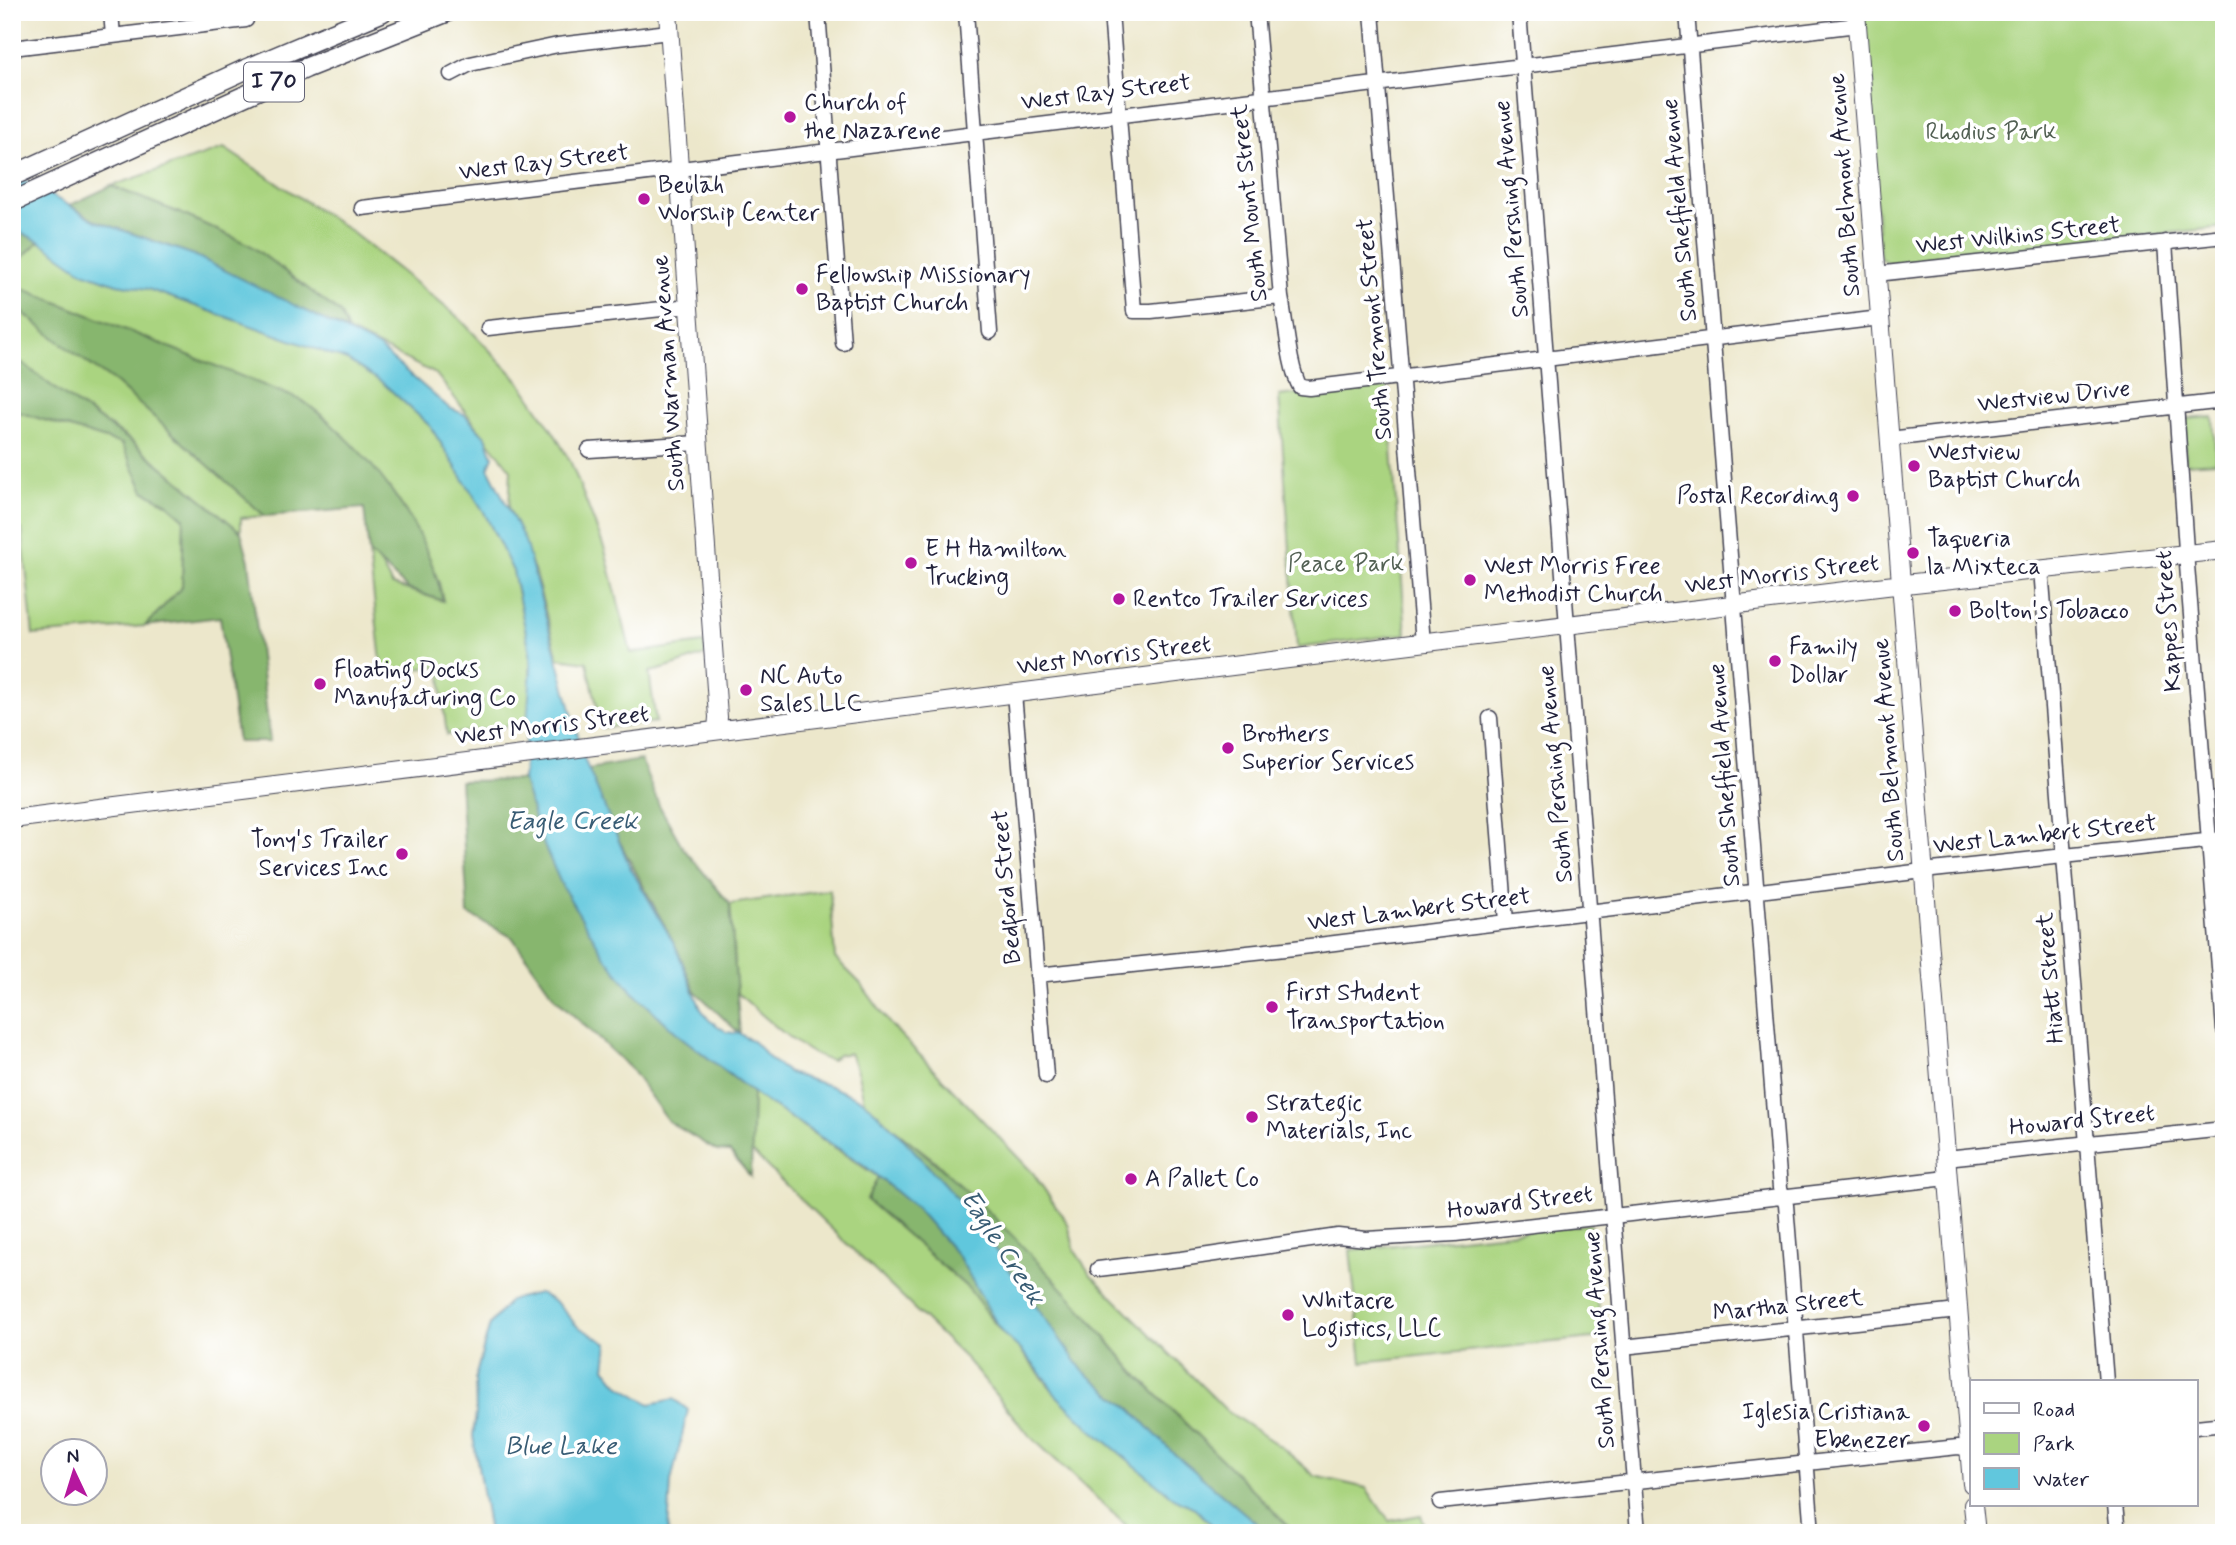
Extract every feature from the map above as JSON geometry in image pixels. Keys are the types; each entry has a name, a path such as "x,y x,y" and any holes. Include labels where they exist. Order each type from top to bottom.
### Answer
{"highway":[{"name":"I 70","path":"12,176 382,12"},
{"name":"I 70","path":"12,202 306,68 447,12"}],"main road":[{"name":"South Warman Avenue","path":"668,12 717,730"},
{"name":"South Belmont Avenue","path":"1857,18 1970,1449"},
{"name":"West Morris Street","path":"12,819 1734,605 2224,550"},
{"path":"1973,1506 1976,1533"}],"street":[{"path":"111,12 113,36"},
{"path":"818,12 844,343"},
{"path":"967,12 990,332"},
{"path":"1111,12 1134,311 1280,297"},
{"name":"South Mount Street","path":"1256,12 1280,297 1287,323 1295,378 1300,387 1309,388 1401,377"},
{"name":"South Tremont Street","path":"1373,12 1423,643"},
{"name":"South Pershing Avenue","path":"1519,12 1638,1533"},
{"name":"South Sheffield Avenue","path":"1687,12 1780,1188 1786,1205 1812,1533"},
{"path":"12,48 245,16"},
{"name":"West Ray Street","path":"362,208 1690,45 1857,18"},
{"path":"451,74 470,64 558,45 669,32"},
{"path":"2165,242 2224,236"},
{"name":"West Wilkins Street","path":"1876,274 2165,242"},
{"name":"Kappes Street","path":"2165,242 2186,554 2216,840 2224,1030"},
{"path":"488,328 689,306"},
{"path":"1401,377 1880,318"},
{"name":"Westview Drive","path":"1889,439 2224,401"},
{"path":"589,450 698,443"},
{"name":"Hiatt Street","path":"2041,569 2106,1380"},
{"name":"Bedford Street","path":"1014,693 1046,1076"},
{"path":"1490,718 1506,922"},
{"name":"West Lambert Street","path":"1037,975 1175,962 1923,871 2216,840"},
{"name":"Howard Street","path":"1946,1158 2224,1129"},
{"name":"Howard Street","path":"1098,1269 1338,1236 1366,1239 1455,1234 1947,1178"},
{"name":"Martha Street","path":"1623,1347 1958,1311"},
{"path":"2198,1427 2224,1424"},
{"path":"1440,1502 1958,1447 1970,1449"},
{"path":"2115,1506 2118,1533"}],"green space":[{"name":"Rhodius Park","path":"1861,12 2224,12 2224,227 1890,264 1880,258"},
{"path":"224,148 349,230 458,317 519,381 571,463 605,550 631,653 704,643 705,655 649,672 656,722 602,728 587,662 558,658 535,573 509,508 511,470 436,374 348,331 340,313 250,245 111,186"},
{"path":"111,186 250,245 340,313 348,331 194,255 97,221 70,205"},
{"path":"12,228 39,241 15,265 19,287 303,401 327,420 391,489 423,543 443,601 408,589 369,553 364,508 265,516 116,383 12,304"},
{"path":"39,241 84,272 117,284 148,289 347,360 383,383 430,426 484,512 513,571 530,652 528,723 447,735 441,667 382,671 369,553 380,563 392,585 443,601 439,583 419,537 328,420 303,401 19,287 15,265"},
{"path":"12,304 116,383 265,516 241,518 241,532 129,439 58,391 12,355"},
{"path":"12,355 58,391 132,442 241,532 249,561 270,742 238,742 220,617 145,626 182,587 184,518 168,504 144,491 122,444 12,410"},
{"name":"Peace Park","path":"1387,383 1406,634 1297,648 1279,396"},
{"path":"12,410 122,444 144,491 164,501 184,518 182,587 145,626 33,635 22,529 12,530"},
{"path":"2213,417 2216,462 2186,464 2183,419"},
{"path":"641,760 659,805 683,848 730,904 740,1034 695,991 675,945 616,835 588,769"},
{"path":"523,780 539,834 632,991 680,1036 753,1093 751,1177 730,1152 717,1151 668,1121 630,1068 556,999 512,937 468,914 460,781"},
{"path":"830,890 835,958 861,984 890,1024 1033,1173 1068,1224 1075,1251 1091,1275 1227,1411 1284,1449 1315,1476 1366,1488 1389,1521 1421,1515 1427,1533 1295,1533 1139,1377 1075,1302 934,1160 864,1101 850,1053 838,1055 832,1060 810,1052 737,993 730,904"},
{"path":"753,1093 878,1177 867,1200 969,1289 1002,1333 1017,1346 1055,1393 1092,1430 1174,1498 1195,1508 1220,1533 1134,1533 1029,1435 967,1360 751,1151"},
{"path":"893,1128 965,1189 1010,1233 1074,1301 1140,1378 1295,1533 1268,1533 1172,1452 1132,1410 1083,1371 962,1204"},
{"path":"878,1177 918,1210 959,1257 1002,1333 969,1289 867,1200"},
{"path":"1590,1224 1602,1337 1362,1362 1350,1250"}],"water":[{"name":"Eagle Creek","path":"12,173 96,221 194,255 378,347 449,408 464,414 486,437 493,457 488,468 525,541 585,761 630,867 675,945 701,1009 709,1020 727,1032 740,1034 754,1042 771,1060 789,1073 830,1086 864,1101 899,1134 962,1204 1083,1371 1132,1410 1172,1452 1268,1533 1220,1533 1195,1508 1174,1498 1092,1430 1055,1394 1021,1350 1002,1333 959,1257 918,1210 864,1165 760,1098 680,1036 632,991 604,955 562,886 539,834 523,780 531,668 530,651 513,571 484,512 430,426 383,383 347,360 148,289 117,284 83,272 39,241 12,228"},
{"name":"Blue Lake","path":"539,1293 556,1302 577,1326 608,1344 605,1368 620,1386 650,1404 674,1399 688,1410 671,1482 668,1533 489,1533 473,1436 476,1414 475,1378 490,1324 510,1300"}],"place":[{"name":"Church of the Nazarene","path":"790,117"},
{"name":"Beulah Worship Center","path":"644,199"},
{"name":"Fellowship Missionary Baptist Church","path":"802,289"},
{"name":"Westview Baptist Church","path":"1914,466"},
{"name":"Postal Recording","path":"1853,496"},
{"name":"Taqueria la Mixteca","path":"1913,553"},
{"name":"E H Hamilton Trucking","path":"911,563"},
{"name":"West Morris Free Methodist Church","path":"1470,580"},
{"name":"Rentco Trailer Services","path":"1119,599"},
{"name":"Bolton's Tobacco","path":"1955,611"},
{"name":"Family Dollar","path":"1775,661"},
{"name":"Floating Docks Manufacturing Co","path":"320,684"},
{"name":"NC Auto Sales LLC","path":"746,690"},
{"name":"Brothers Superior Services","path":"1228,748"},
{"name":"Tony's Trailer Services Inc","path":"402,854"},
{"name":"First Student Transportation","path":"1272,1007"},
{"name":"Strategic Materials, Inc","path":"1252,1117"},
{"name":"A Pallet Co","path":"1131,1179"},
{"name":"Whitacre Logistics, LLC","path":"1288,1315"},
{"name":"Iglesia Cristiana Ebenezer","path":"1924,1426"}]}
